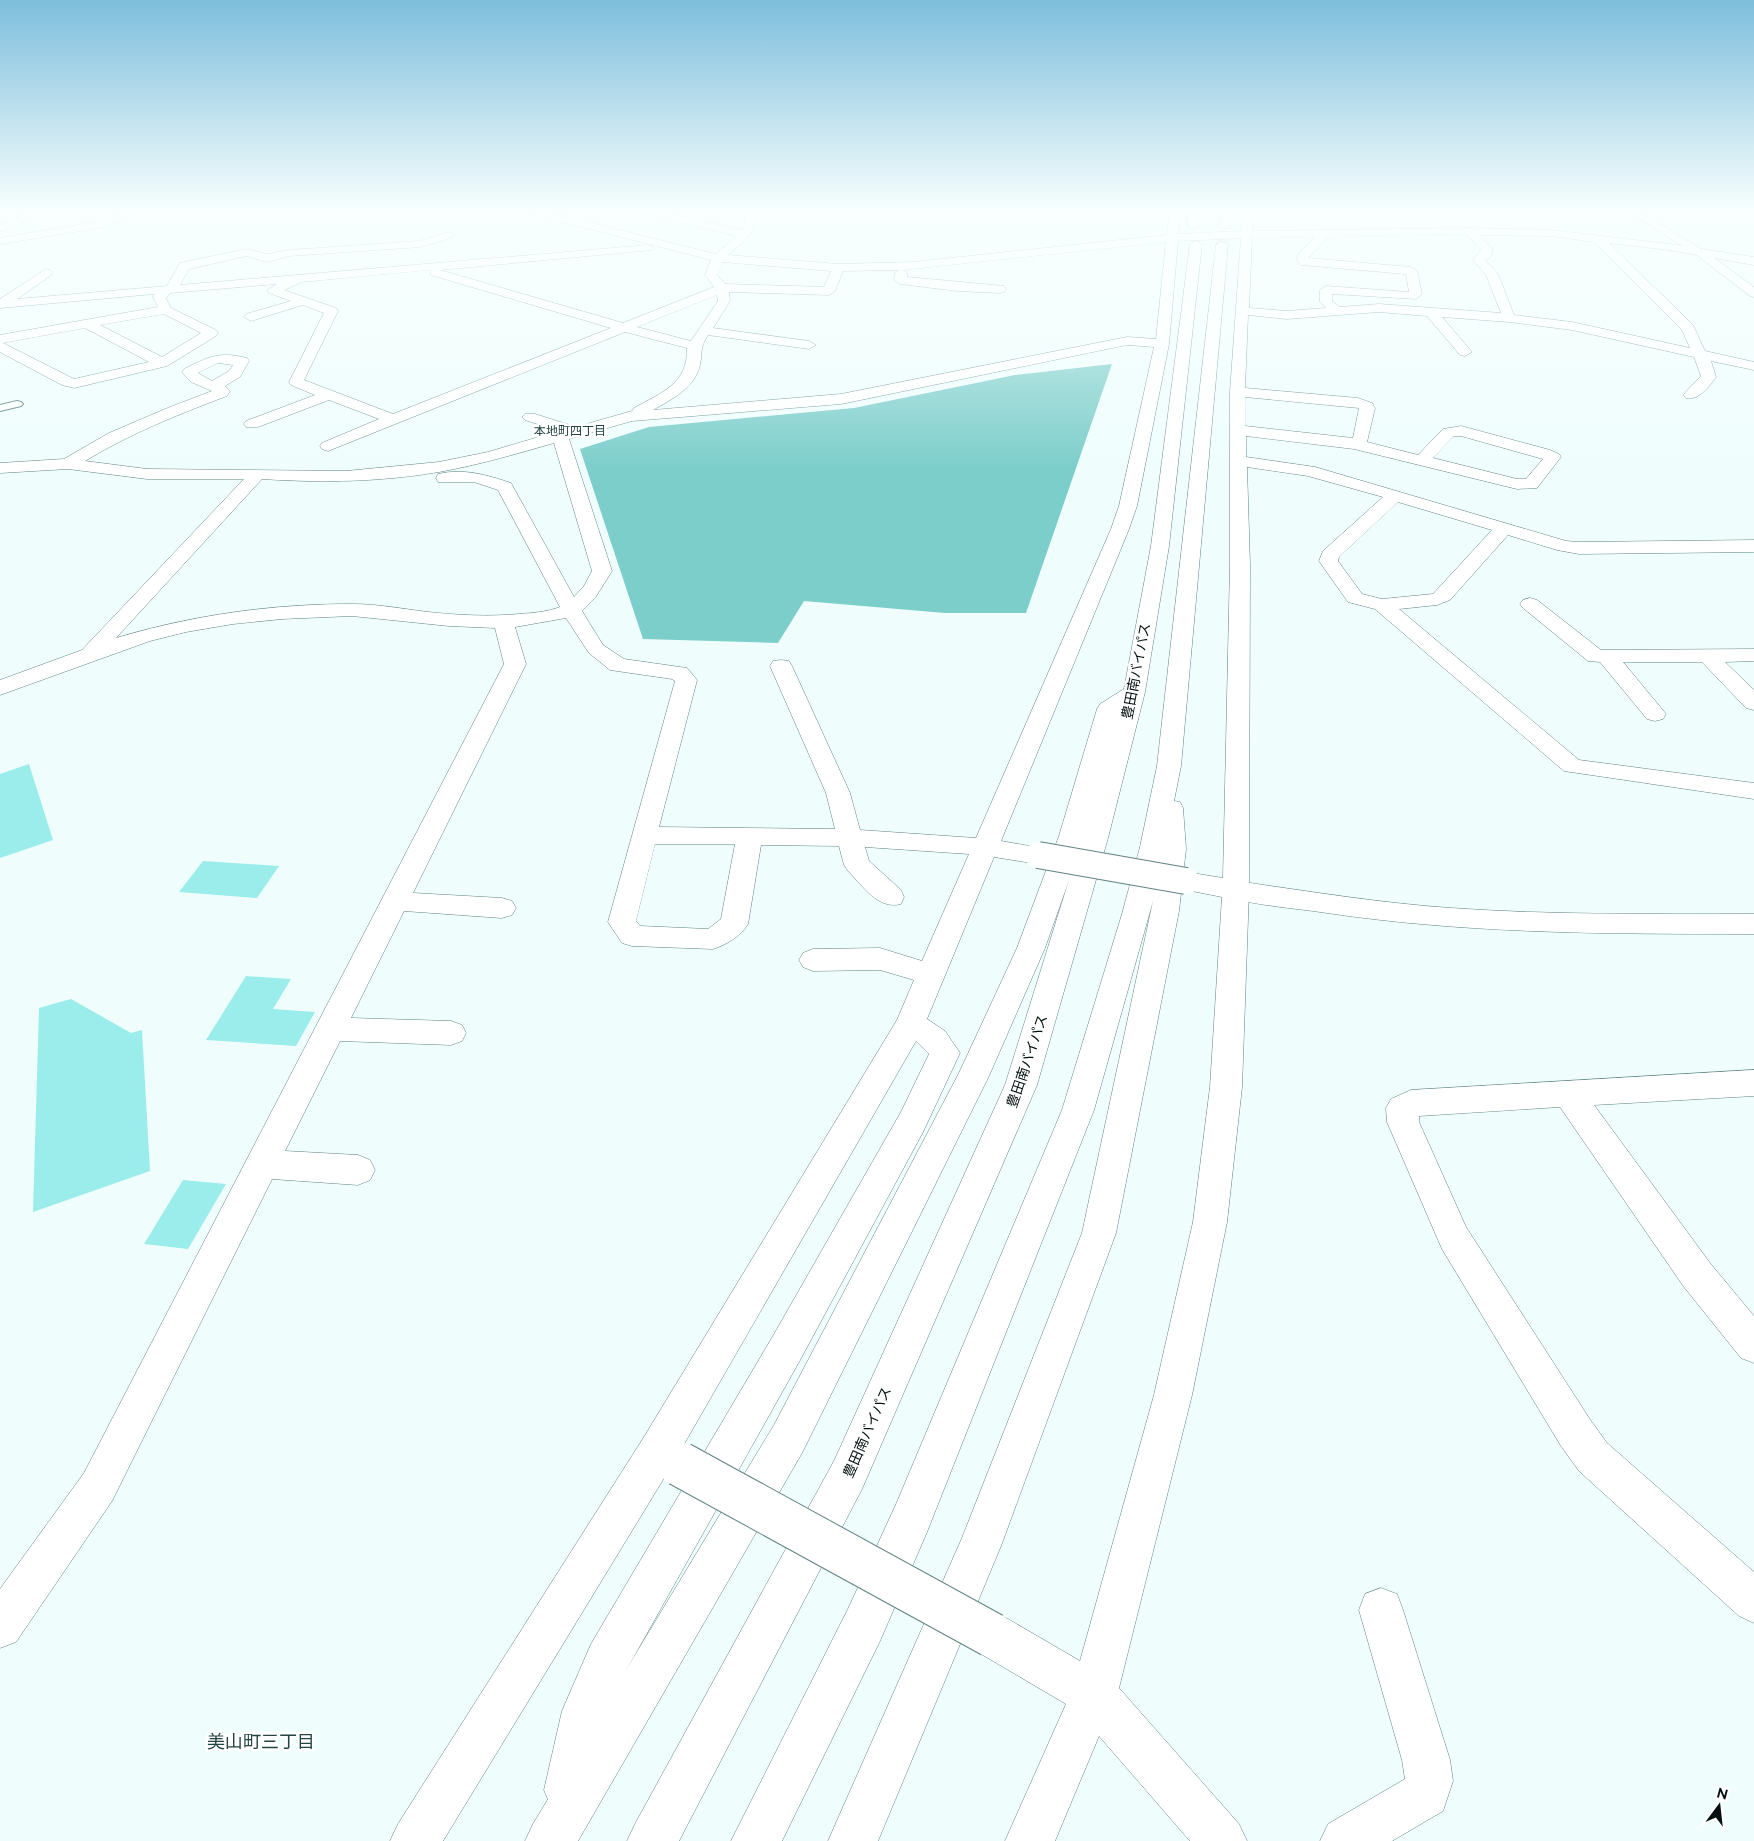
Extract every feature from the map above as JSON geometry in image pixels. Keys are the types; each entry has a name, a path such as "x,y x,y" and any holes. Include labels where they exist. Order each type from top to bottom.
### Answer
{"main road":[{"path":"1,304 75,298"},
{"path":"0,346 74,384 162,362 212,333 166,310 159,298"},
{"path":"295,298 331,311 296,382 393,419"},
{"path":"522,298 623,328 694,346"},
{"path":"328,446 697,298"},
{"path":"694,346 705,332 724,301 724,298"},
{"path":"415,1841 669,1458 910,1024 1120,530 1128,506 1162,344 1167,298"},
{"name":"豊田南バイパス","path":"652,1841 848,1475 1021,1085 1095,838 1134,692 1160,546 1190,298"},
{"path":"756,1841 872,1607 912,1517 1078,1110 1136,914 1153,847 1169,766 1217,298"},
{"path":"1030,1841 1094,1696 1173,1395 1210,1222 1226,1087 1236,890 1240,565 1237,392 1243,298"},
{"path":"1326,298 1326,302 1337,311"},
{"path":"1501,298 1509,318"},
{"path":"1658,298 1688,328 1709,377 1691,395"},
{"path":"251,317 304,301"},
{"path":"1242,311 1287,315 1379,308 1509,318 1572,326 1754,366"},
{"path":"0,339 166,310"},
{"path":"1432,313 1465,352"},
{"path":"88,324 162,362"},
{"path":"705,332 809,345"},
{"path":"0,468 68,464 147,474 318,476 366,474 439,467 491,456 631,416 842,399 1127,341 1162,344"},
{"path":"631,416 673,391 692,375 696,354 694,346"},
{"path":"68,464 115,436 175,410 222,393 223,391 214,386"},
{"path":"1237,392 1367,406 1361,440 1354,444"},
{"path":"252,424 328,395"},
{"path":"530,417 567,434"},
{"path":"1237,430 1354,444 1421,461 1526,486 1531,484 1553,457 1461,431 1449,432 1421,461"},
{"path":"0,688 89,655 164,631 255,616 366,610 450,620 503,621 552,616 571,609 585,600 594,588 602,571 567,434"},
{"path":"1238,461 1309,471 1564,546 1579,548 1754,546"},
{"path":"89,655 258,474"},
{"path":"318,476 332,481 474,477 505,486 580,626 596,649 618,665 679,673 686,680 622,922 632,936 714,939 734,924 749,836"},
{"path":"1394,495 1330,555 1328,561 1355,598 1382,605 1437,599 1444,596 1504,528"},
{"path":"1530,604 1596,656 1754,654"},
{"path":"1382,605 1572,766 1754,792"},
{"path":"0,1626 98,1487 515,664 503,621"},
{"path":"1707,655 1754,704"},
{"path":"1606,656 1655,714"},
{"path":"781,666 838,793 857,865 891,897"},
{"path":"555,1833 788,1439 973,1076 1032,948 1072,836 1108,709 1134,692"},
{"path":"853,1841 980,1546 1099,1232 1166,912 1173,849 1169,766"},
{"path":"644,835 851,838 985,846 1236,890 1380,911 1449,918 1567,925 1754,924"},
{"path":"395,901 502,908"},
{"path":"813,960 880,959 931,974"},
{"path":"555,1833 585,1710 607,1660 786,1349 912,1122 945,1053 938,1041 923,1029 910,1024"},
{"path":"330,1029 451,1033"},
{"path":"1754,1083 1411,1103 1402,1108 1403,1122 1454,1238 1593,1458 1754,1601"},
{"path":"1568,1094 1697,1275 1754,1346"},
{"path":"261,1164 358,1170"},
{"path":"669,1458 992,1635 1094,1696 1222,1841"},
{"path":"1345,1841 1426,1794 1428,1782 1426,1760 1381,1610"}],"lane":[{"path":"0,408 17,404"}],"water":[{"path":"1112,364 1026,613 945,613 804,601 778,643 643,639 580,449 649,427 854,408 1015,375"}],"building":[{"path":"29,764 53,840 0,858 0,774"},
{"path":"203,861 279,866 257,898 179,892"},
{"path":"246,976 291,979 273,1009 315,1012 296,1046 206,1040"},
{"path":"71,999 131,1033 142,1030 150,1171 33,1212 39,1008"},
{"path":"183,1180 226,1184 188,1249 144,1244"}],"district":[{"name":"本地町四丁目","path":"570,431"},
{"name":"美山町三丁目","path":"261,1741"}]}
